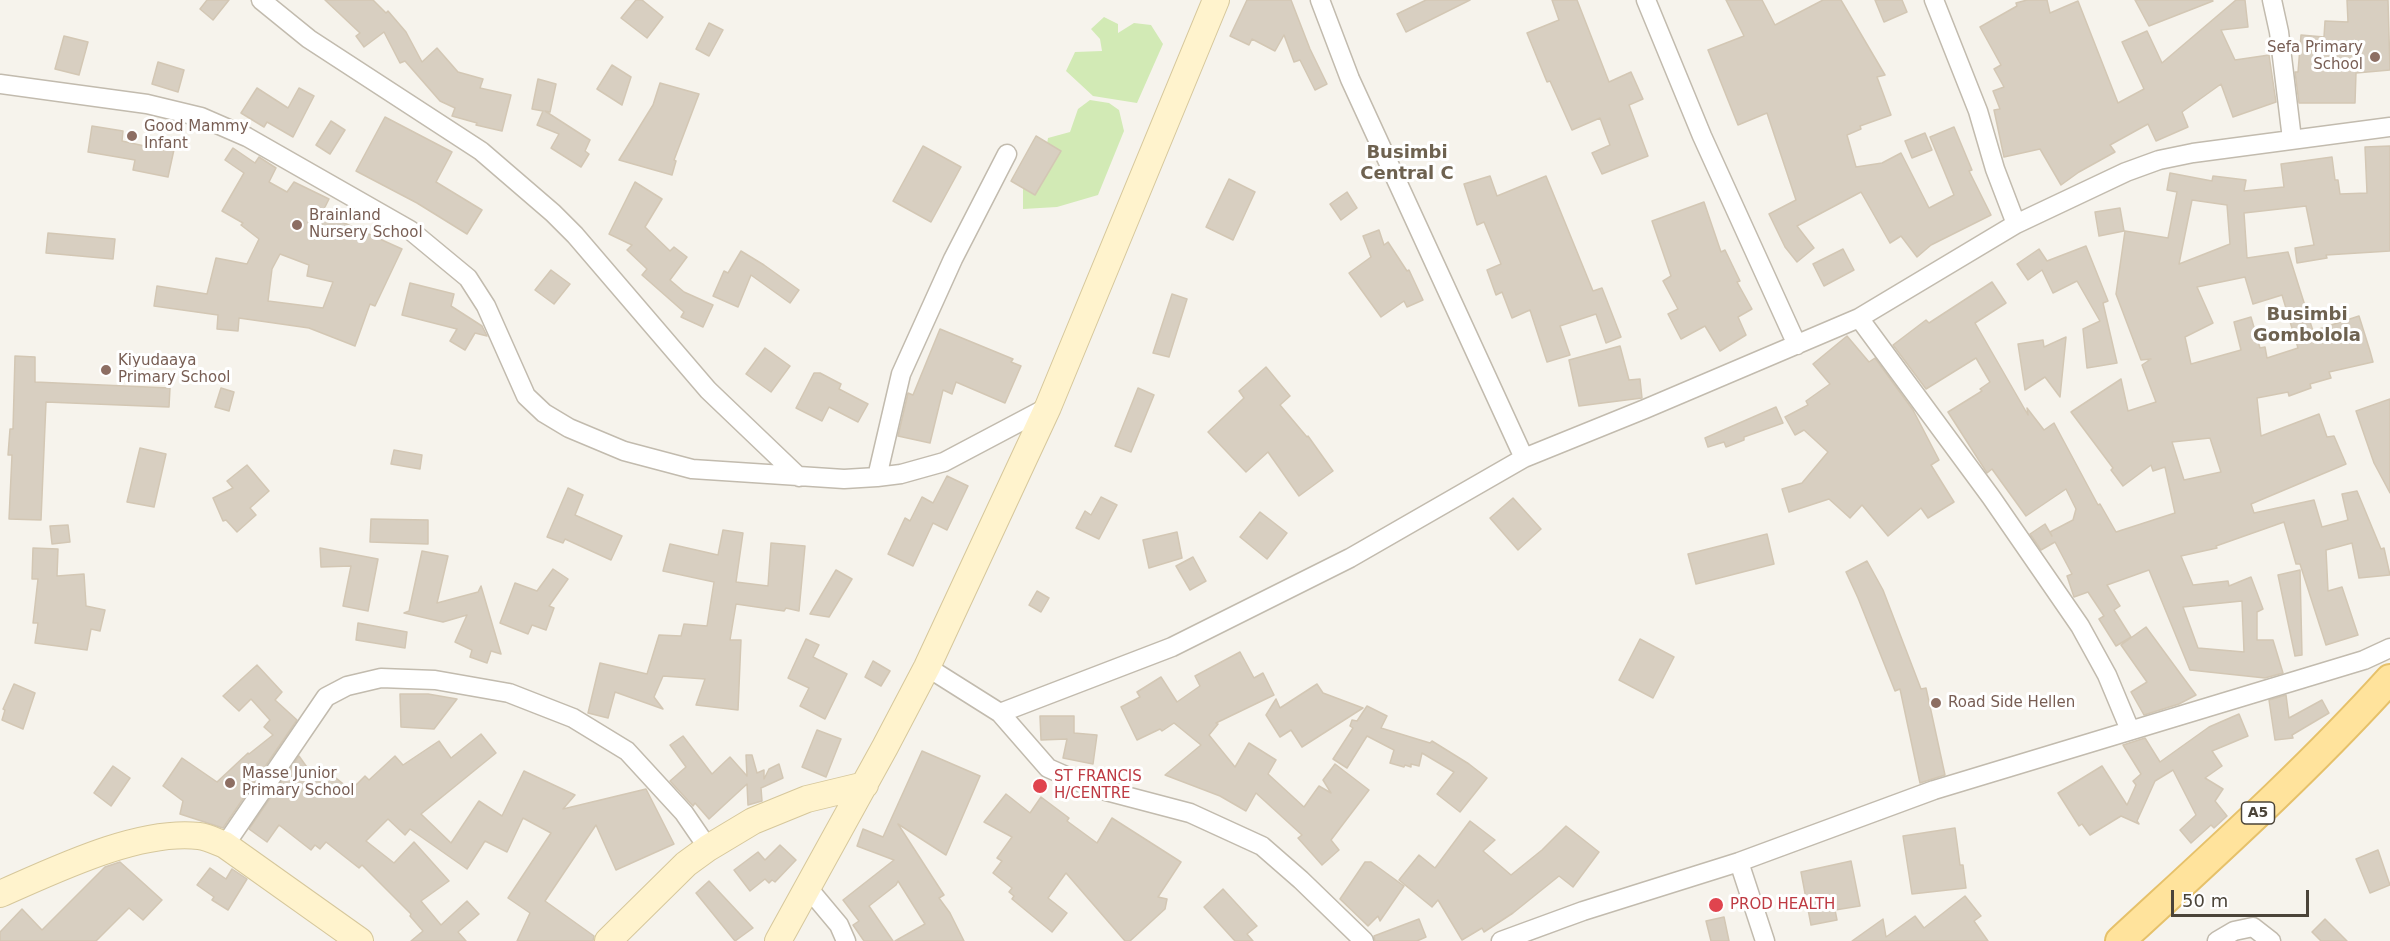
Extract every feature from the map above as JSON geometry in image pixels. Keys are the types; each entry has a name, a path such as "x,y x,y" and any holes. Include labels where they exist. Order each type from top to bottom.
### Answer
{"main road":[{"path":"778,941 865,785 927,667 1048,407 1216,0"},
{"name":"A5","path":"2120,941 2265,807 2347,726 2390,678"},
{"path":"608,941 686,864 708,848 753,821 807,799 865,785"},
{"path":"0,894 75,861 140,841 182,835 202,836 225,845 360,941"}],"street":[{"path":"261,0 309,39 481,151 553,213 575,235 708,390 799,477"},
{"path":"1320,0 1355,89 1524,458"},
{"path":"1646,0 1702,136 1797,345"},
{"path":"1934,0 1978,111 1995,169 2016,224"},
{"path":"2272,0 2279,32 2292,139"},
{"path":"0,84 147,104 201,117 247,137 410,230 468,278 486,306 526,396 544,413 569,428 624,451 692,469 844,479 877,477 901,474 944,462 1048,407"},
{"path":"1000,713 1172,647 1350,558 1524,458 1859,318 2016,224 2126,172 2159,160 2193,153 2390,127"},
{"path":"877,477 901,374 953,260 1007,154"},
{"path":"1859,318 1991,497 2080,626 2107,675 2130,730"},
{"path":"1501,941 1583,911 1739,862 1934,790 2364,660 2390,648"},
{"path":"927,667 1000,713 1048,768 1091,787 1190,813 1262,846 1309,887 1364,941"},
{"path":"225,845 326,697 347,686 381,678 435,680 509,693 573,718 627,751 684,813 708,848"},
{"path":"1739,862 1765,941"},
{"path":"808,888 839,925 846,941"},
{"path":"2217,941 2234,931 2253,927 2271,941"}],"green space":[{"path":"1104,17 1118,24 1118,33 1134,23 1151,25 1163,44 1137,103 1093,96 1066,71 1075,52 1102,51 1100,39 1091,29"},
{"path":"1090,100 1109,103 1119,110 1124,131 1098,195 1057,207 1023,209 1023,189 1041,180 1048,138 1070,132 1078,109"}],"building":[{"path":"207,0 229,0 213,20 200,9"},
{"path":"325,0 373,0 386,13 388,11 406,32 422,62 437,48 458,72 483,79 480,88 511,95 502,131 452,116 455,108 440,101 405,61 400,63 384,32 364,47 356,36 360,33"},
{"path":"636,0 642,0 663,17 647,38 621,18"},
{"path":"1247,0 1291,0 1310,49 1327,84 1315,90 1300,60 1294,62 1284,35 1275,51 1252,39 1249,45 1230,36"},
{"path":"1426,0 1470,0 1406,32 1397,14"},
{"path":"1552,0 1577,0 1609,82 1631,72 1643,99 1629,105 1648,156 1602,174 1592,153 1610,145 1600,118 1572,130 1550,81 1547,82 1527,33 1559,20"},
{"path":"1726,0 1762,0 1775,25 1823,0 1841,0 1885,75 1877,77 1891,115 1860,126 1861,129 1847,135 1856,167 1882,163 1901,153 1929,208 1954,195 1930,137 1954,127 1972,170 1969,171 1991,215 1931,245 1917,257 1901,236 1890,243 1861,192 1797,226 1814,248 1797,262 1785,247 1769,214 1796,200 1767,113 1738,125 1708,50 1744,36"},
{"path":"1875,0 1902,0 1907,12 1884,22"},
{"path":"2027,0 2047,0 2050,13 2078,1 2118,103 2144,89 2122,42 2147,31 2162,63 2236,0 2245,0 2248,27 2221,30 2235,60 2269,55 2276,102 2233,117 2221,84 2182,112 2188,127 2156,141 2148,124 2110,145 2115,152 2061,185 2040,149 2004,157 1994,110 2000,109 1993,91 2004,87 1994,69 2001,65 1980,27 2017,6 2016,3"},
{"path":"2135,0 2212,0 2213,1 2149,26"},
{"path":"2347,0 2388,0 2390,70 2356,73 2355,103 2299,103 2295,72 2298,72 2301,35 2324,37 2325,21 2348,22"},
{"path":"709,23 723,30 709,56 696,49"},
{"path":"64,36 88,42 79,75 55,69"},
{"path":"158,62 184,70 178,92 152,84"},
{"path":"612,65 631,77 622,105 597,89"},
{"path":"538,79 556,84 550,112 545,111 590,140 585,151 589,154 581,167 551,148 559,134 537,125 543,111 532,109"},
{"path":"660,83 699,94 674,160 676,161 672,175 619,160 653,105"},
{"path":"257,88 288,108 299,88 314,96 293,137 267,122 264,127 241,113"},
{"path":"385,117 452,152 436,182 482,210 467,234 417,203 356,171"},
{"path":"331,121 345,130 330,154 316,145"},
{"path":"92,126 123,131 122,141 158,149 159,141 175,145 168,177 133,170 135,160 88,152"},
{"path":"1925,133 1932,150 1912,158 1905,141"},
{"path":"1036,136 1061,151 1035,195 1011,181"},
{"path":"923,146 961,167 931,222 893,201"},
{"path":"2390,146 2390,251 2326,255 2327,258 2297,263 2295,248 2314,245 2306,206 2244,213 2247,258 2288,252 2313,331 2359,316 2373,362 2329,372 2331,378 2310,384 2311,388 2289,396 2288,392 2257,398 2261,436 2319,414 2327,437 2334,436 2346,464 2251,504 2254,513 2314,500 2322,527 2348,520 2342,494 2357,491 2381,549 2384,548 2390,575 2359,578 2352,543 2326,550 2328,591 2342,587 2358,635 2326,645 2300,564 2296,564 2284,522 2216,546 2217,548 2181,556 2193,585 2228,581 2229,586 2251,577 2263,609 2257,612 2257,640 2273,640 2283,673 2265,678 2190,670 2149,570 2107,585 2120,606 2114,610 2131,637 2116,646 2099,619 2104,616 2088,592 2074,597 2067,576 2072,574 2055,542 2041,550 2030,534 2045,524 2052,536 2050,532 2073,520 2076,509 2066,489 2026,516 1992,469 1987,473 1948,412 1982,391 1980,389 1990,382 1976,358 1926,389 1893,345 1926,320 1929,323 1992,282 2006,303 1975,323 2028,415 2027,408 2044,430 2054,423 2098,505 2100,504 2116,532 2175,513 2165,467 2153,471 2151,465 2123,486 2111,470 2113,468 2071,412 2121,379 2128,411 2156,402 2142,365 2151,359 2141,360 2116,294 2125,231 2168,238 2177,192 2167,190 2170,173 2212,181 2213,176 2246,180 2244,191 2284,187 2281,164 2332,157 2335,180 2338,180 2340,194 2367,193 2365,147","holes":["2192,200 2227,205 2230,244 2179,264","2245,277 2253,304 2282,295 2298,348 2267,358 2265,347 2260,348 2251,317 2234,322 2241,350 2191,364 2185,337 2213,323 2197,287","2210,438 2221,472 2184,480 2172,442","2242,601 2244,652 2198,648 2183,607"]},
{"path":"233,148 255,163 259,157 276,168 269,182 287,192 294,182 329,199 322,213 402,249 375,306 370,304 355,346 309,328 239,318 238,331 217,329 218,315 154,306 157,286 207,294 216,258 247,264 259,239 241,225 243,223 222,211 244,173 225,160","holes":["280,254 309,265 307,276 333,282 323,308 268,301 272,269"]},
{"path":"1490,176 1497,196 1546,176 1593,291 1602,288 1621,337 1606,343 1596,314 1560,326 1570,355 1547,362 1530,310 1512,318 1502,292 1496,295 1487,270 1501,264 1484,222 1477,225 1464,184"},
{"path":"1229,179 1255,192 1233,240 1206,227"},
{"path":"635,182 662,199 645,227 670,251 674,247 687,257 670,280 684,292 713,305 703,327 681,317 684,312 642,275 647,269 627,250 632,245 609,234"},
{"path":"1347,192 1357,208 1341,220 1330,204"},
{"path":"1704,202 1721,252 1725,250 1740,281 1737,282 1752,309 1738,317 1746,335 1720,351 1705,326 1681,339 1668,314 1678,309 1663,281 1671,276 1652,221"},
{"path":"2120,208 2124,231 2099,236 2095,212"},
{"path":"1379,230 1384,245 1388,242 1407,271 1409,270 1423,300 1407,307 1404,301 1381,317 1349,273 1371,257 1363,236"},
{"path":"48,233 115,239 113,259 46,253"},
{"path":"2086,246 2108,301 2103,303 2117,363 2087,368 2083,329 2100,321 2077,281 2053,293 2042,270 2028,280 2017,264 2039,249 2047,261"},
{"path":"1843,249 1854,270 1824,286 1813,264"},
{"path":"741,251 799,290 790,303 751,275 738,307 713,296 724,271 728,273"},
{"path":"551,270 570,284 554,304 535,290"},
{"path":"410,283 454,294 451,306 482,326 487,336 475,333 465,350 450,341 457,329 402,315"},
{"path":"1172,294 1187,299 1169,357 1153,353"},
{"path":"940,329 1013,359 1011,362 1021,366 1005,403 956,382 952,394 943,390 930,443 898,436 908,393 913,395"},
{"path":"1847,336 1869,362 1875,358 1913,410 1939,460 1931,465 1954,502 1928,518 1921,508 1888,536 1862,505 1850,518 1829,499 1789,512 1782,489 1802,483 1828,452 1804,430 1795,435 1785,417 1808,405 1806,401 1830,384 1813,364"},
{"path":"2066,337 2060,397 2045,377 2025,390 2018,344 2043,340 2044,347"},
{"path":"1620,346 1629,380 1640,379 1642,398 1579,406 1569,360"},
{"path":"765,348 790,366 771,392 746,374"},
{"path":"15,356 35,357 35,382 170,388 169,407 46,402 41,520 9,519 12,455 8,455 10,429 13,429"},
{"path":"1266,367 1290,396 1280,405 1308,436 1333,471 1299,496 1268,452 1246,472 1208,432 1244,398 1239,391"},
{"path":"814,373 820,373 841,384 839,389 868,404 858,422 829,407 822,421 796,408"},
{"path":"221,388 234,392 229,411 215,407"},
{"path":"1138,388 1154,395 1131,452 1115,446"},
{"path":"2390,399 2390,493 2374,463 2356,411"},
{"path":"1776,407 1783,423 1744,437 1744,440 1726,447 1724,442 1708,447 1705,438"},
{"path":"140,448 166,454 154,507 127,502"},
{"path":"394,450 422,455 420,469 391,464"},
{"path":"247,465 269,491 250,508 256,515 237,532 226,520 223,521 213,498 233,488 227,481"},
{"path":"947,476 968,486 947,530 933,523 913,566 888,554 905,518 910,521 922,497 933,503"},
{"path":"568,488 583,495 575,515 622,536 611,560 565,539 563,543 547,537"},
{"path":"1101,497 1117,505 1099,539 1076,528 1085,511 1091,515"},
{"path":"1513,498 1541,529 1518,550 1490,518"},
{"path":"1260,512 1287,533 1267,559 1240,537"},
{"path":"371,519 428,520 428,544 370,542"},
{"path":"68,525 70,542 52,544 50,526"},
{"path":"723,530 743,533 736,582 768,586 771,543 805,546 799,611 736,604 730,640 741,640 738,710 696,705 705,679 663,676 654,697 663,709 615,692 608,718 588,713 600,663 647,674 659,635 681,636 684,624 707,626 714,582 663,571 670,544 718,555"},
{"path":"1177,532 1182,558 1149,568 1143,540"},
{"path":"1767,534 1774,564 1696,584 1688,554"},
{"path":"33,548 58,549 57,576 84,574 86,606 105,610 100,631 91,629 87,650 35,643 38,623 33,623 38,579 32,579"},
{"path":"320,548 378,559 368,611 343,606 351,566 321,567"},
{"path":"422,551 448,556 437,603 478,592 481,586 501,654 491,651 487,663 470,657 472,650 455,642 467,615 443,622 404,613 409,611"},
{"path":"1193,557 1206,581 1190,590 1176,566"},
{"path":"1867,561 1883,590 1921,689 1926,688 1945,775 1920,783 1900,689 1895,691 1846,572"},
{"path":"553,569 568,579 549,606 554,608 546,630 532,625 528,634 500,623 515,583 537,591"},
{"path":"836,570 852,579 829,617 810,614"},
{"path":"2300,570 2302,655 2295,656 2278,575"},
{"path":"1037,591 1049,598 1041,612 1029,605"},
{"path":"358,623 407,632 405,648 356,640"},
{"path":"2146,627 2196,695 2179,704 2144,715 2131,692 2147,682 2121,645"},
{"path":"806,639 819,645 813,657 847,674 825,719 800,706 809,688 788,678"},
{"path":"1640,639 1674,657 1653,698 1619,680"},
{"path":"1240,652 1254,678 1263,673 1274,695 1216,723 1218,724 1209,735 1235,767 1249,743 1276,760 1268,774 1304,807 1319,786 1331,793 1323,780 1335,764 1369,790 1331,840 1339,850 1322,865 1298,838 1302,835 1256,793 1246,811 1220,796 1165,775 1201,745 1174,723 1162,731 1160,729 1137,740 1121,707 1140,697 1137,692 1161,677 1177,702 1200,686 1195,676"},
{"path":"873,661 890,671 881,686 865,677"},
{"path":"257,665 282,692 275,700 297,720 223,828 180,814 183,801 163,786 182,758 217,782 248,753 273,735 264,727 270,720 251,699 239,711 223,696"},
{"path":"14,684 35,693 23,729 2,720 5,710 3,709"},
{"path":"1317,684 1323,693 1363,708 1302,747 1291,730 1280,737 1266,715 1276,699 1280,708"},
{"path":"400,694 428,694 457,699 434,729 401,727"},
{"path":"2286,695 2289,718 2322,700 2329,713 2292,735 2293,738 2275,740 2269,700"},
{"path":"1367,706 1387,716 1381,728 1430,743 1432,741 1487,778 1460,812 1437,794 1454,772 1422,753 1419,766 1411,764 1411,767 1405,765 1404,767 1390,763 1394,750 1367,736 1347,768 1333,759 1353,728 1350,726 1352,720 1357,721"},
{"path":"2239,714 2248,736 2212,751 2222,766 2205,778 2223,789 2215,801 2227,816 2214,828 2211,825 2191,843 2180,830 2196,815 2173,770 2155,781 2137,821 2139,824 2121,816 2090,835 2082,824 2079,826 2058,793 2102,766 2127,805 2136,785 2133,781 2141,774 2123,745 2145,738 2160,762 2209,727"},
{"path":"1040,716 1074,716 1074,733 1097,735 1093,764 1063,758 1067,739 1041,740"},
{"path":"817,730 841,739 826,777 802,767"},
{"path":"481,734 496,753 421,814 451,843 479,801 502,816 524,771 575,795 563,809 646,789 674,844 616,870 596,825 545,901 594,936 593,941 517,941 530,913 508,898 551,833 523,818 507,852 485,841 467,869 410,829 405,835 388,819 366,841 394,863 414,842 449,881 421,901 441,925 467,901 479,914 458,932 466,941 411,941 423,931 410,916 411,914 362,865 359,868 326,842 320,849 315,845 311,850 279,825 267,842 249,829 299,756 316,780 325,769 347,787 354,781 356,785 365,776 369,780 395,756 403,765 439,741 451,758"},
{"path":"683,736 712,774 730,757 747,776 746,755 752,755 757,773 764,770 764,779 769,769 779,764 783,778 761,788 762,801 748,805 747,784 709,819 695,803 693,806 670,781 686,767 670,745"},
{"path":"922,751 980,776 946,855 898,824 944,895 939,898 950,913 964,941 895,941 925,924 898,881 869,906 893,941 864,941 853,925 859,921 843,900 894,860 857,846 863,829 883,837"},
{"path":"113,766 130,778 111,806 94,793"},
{"path":"1006,794 1030,813 1041,797 1069,818 1067,821 1097,843 1112,818 1181,862 1158,897 1167,899 1165,909 1130,941 1125,941 1066,873 1048,898 1067,913 1052,932 1012,899 1014,896 1009,892 1012,888 993,873 1002,861 997,858 1012,837 984,822"},
{"path":"1470,821 1495,840 1483,851 1511,875 1542,850 1566,826 1599,852 1573,887 1559,876 1513,913 1484,932 1482,928 1462,940 1438,900 1432,907 1399,880 1419,855 1435,868"},
{"path":"1955,828 1966,888 1912,894 1903,836"},
{"path":"780,845 796,860 775,882 772,880 769,883 765,879 750,891 734,870 758,852 765,860"},
{"path":"2378,850 2390,885 2370,893 2356,859"},
{"path":"1851,861 1860,906 1835,910 1837,920 1811,925 1801,872"},
{"path":"120,862 162,900 143,920 129,908 96,941 0,941 0,932 22,909 42,930 105,867"},
{"path":"1365,862 1371,862 1404,886 1380,921 1378,916 1368,926 1340,899"},
{"path":"210,868 226,879 232,869 247,879 228,910 212,900 214,897 197,885"},
{"path":"709,881 753,928 735,941 696,893"},
{"path":"1223,889 1257,926 1247,934 1253,941 1235,941 1204,907"},
{"path":"1965,896 1981,916 1974,921 1988,941 1852,941 1883,919 1886,937 1915,916 1924,928"},
{"path":"1724,917 1729,941 1711,941 1706,921"},
{"path":"1419,919 1426,937 1417,941 1375,941 1374,936"},
{"path":"2325,919 2347,941 2321,941 2312,932"}],"place":[{"name":"Sefa Primary School","path":"2375,57"},
{"name":"Good Mammy Infant","path":"132,136"},
{"name":"Brainland Nursery School","path":"297,225"},
{"name":"Kiyudaaya Primary School","path":"106,370"},
{"name":"Road Side Hellen","path":"1936,703"},
{"name":"Masse Junior Primary School","path":"230,783"},
{"name":"ST FRANCIS H/CENTRE","path":"1040,786"},
{"name":"PROD HEALTH","path":"1716,905"}],"district":[{"name":"Busimbi Central C","path":"1407,163"},
{"name":"Busimbi Gombolola","path":"2307,325"}]}
